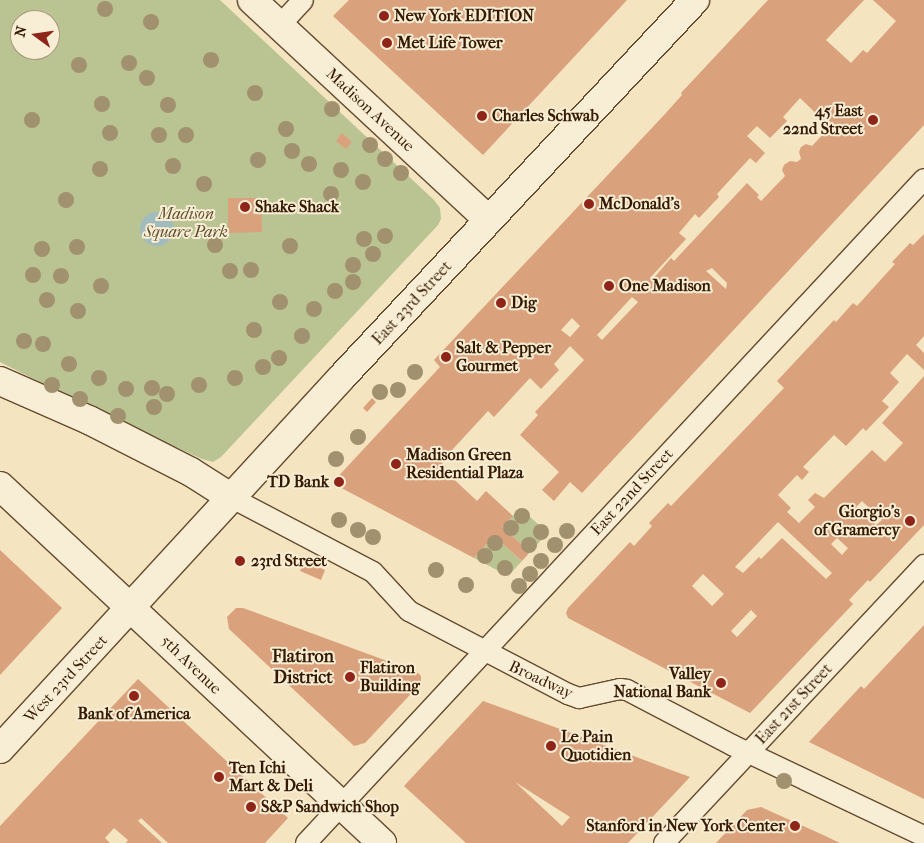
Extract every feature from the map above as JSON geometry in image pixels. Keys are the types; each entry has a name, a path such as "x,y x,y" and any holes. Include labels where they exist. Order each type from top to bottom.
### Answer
{"main road":[{"name":"Madison Avenue","path":"252,0 489,220"},
{"name":"East 23rd Street","path":"131,608 695,0"},
{"path":"0,381 98,424 191,472 232,498"},
{"name":"5th Avenue","path":"0,486 382,843"},
{"name":"West 23rd Street","path":"0,749 131,608"}],"street":[{"path":"279,26 303,0"},
{"name":"East 22nd Street","path":"306,843 924,179"},
{"name":"Broadway","path":"232,498 373,572 409,611 568,694 579,698 620,689 626,690 749,753 924,836"},
{"name":"East 21st Street","path":"664,843 924,565"}],"green space":[{"name":"Madison Square Park","path":"0,0 220,0 434,200 440,208 441,219 438,225 221,457 213,462 202,459 97,411 0,362"},
{"path":"520,508 548,533 530,552 502,527"},
{"path":"494,536 522,561 508,576 474,558"}],"water":[{"path":"157,212 164,213 169,217 173,222 173,236 169,241 164,245 157,246 150,245 145,241 141,236 140,229 141,222 145,217 150,213"}],"building":[{"path":"349,0 627,0 483,155 333,16"},
{"path":"768,0 864,0 826,40 851,63 863,50 867,53 896,21 873,0 924,0 924,125 582,493 570,482 554,501 542,490 559,472 520,435 538,415 535,412 584,360 570,346 554,364 559,370 541,389 530,378 494,417 488,411 441,462 446,466 443,469 477,501 486,491 513,516 502,527 530,552 522,561 494,536 474,558 332,483 440,367 434,360 665,114 682,95 681,93","holes":["800,98 830,127 812,146 806,144 801,147 799,152 801,159 797,162 790,161 784,165 782,170 785,176 761,201 757,197 759,195 747,183 674,261 671,258 652,280 650,278 686,239 679,233 695,214 699,218 719,197 717,194 750,158 756,163 765,153 747,136 757,126 770,138 787,121 783,117","712,268 727,283 726,289 706,271","632,297 638,302 602,340 597,335","572,318 580,326 570,337 561,330"]},
{"path":"342,133 352,142 346,149 336,141"},
{"name":"Shake Shack","path":"228,198 261,198 262,232 228,233"},
{"path":"924,234 924,336 916,345 924,353 924,370 907,354 890,373 899,382 882,401 889,407 866,431 863,428 846,446 834,435 803,467 809,472 802,480 797,475 778,495 791,508 787,512 799,523 815,507 808,500 815,493 824,498 872,450 885,462 903,443 882,423 924,376 924,525 870,582 868,580 849,600 853,604 750,713 568,618 566,613 568,608 630,542 634,546 652,526 649,523 668,503 671,506 784,388 777,381 834,320 836,322 853,303 857,306 895,264 892,262 910,243 913,245","holes":["862,501 882,520 876,525 856,507","778,522 832,573 826,579 782,538 761,559 759,557 743,573 735,567","837,538 848,548 842,555 831,544","703,574 724,594 712,606 692,586","751,610 757,616 737,637 731,631"]},
{"path":"372,398 376,402 367,412 363,408"},
{"path":"0,550 62,608 0,675"},
{"path":"305,561 325,570 321,580 300,571"},
{"name":"Flatiron Building","path":"236,608 243,608 417,672 421,676 421,683 365,743 354,746 229,629 227,617"},
{"path":"924,625 924,799 809,742 861,686 864,689"},
{"path":"138,679 288,818 265,843 168,843 141,818 138,821 162,843 126,843 128,840 114,828 105,838 110,843 0,843 0,826"},
{"path":"483,701 690,777 628,843 466,843 404,786","holes":["515,782 570,817 562,826"]},
{"path":"761,807 840,843 716,843 747,810"}],"place":[{"name":"New York EDITION","path":"384,16"},
{"name":"Met Life Tower","path":"387,43"},
{"name":"Charles Schwab","path":"482,116"},
{"name":"45 East 22nd Street","path":"873,120"},
{"name":"McDonald's","path":"589,204"},
{"name":"Shake Shack","path":"245,207"},
{"name":"One Madison","path":"609,286"},
{"name":"Dig","path":"501,303"},
{"name":"Salt & Pepper Gourmet","path":"446,357"},
{"name":"Madison Green Residential Plaza","path":"396,464"},
{"name":"TD Bank","path":"339,482"},
{"name":"Giorgio's of Gramercy","path":"910,521"},
{"name":"23rd Street","path":"240,561"},
{"name":"Flatiron Building","path":"350,677"},
{"name":"Valley National Bank","path":"721,683"},
{"name":"Bank of America","path":"134,696"},
{"name":"Le Pain Quotidien","path":"551,746"},
{"name":"Ten Ichi Mart & Deli","path":"219,777"},
{"name":"S&P Sandwich Shop","path":"251,807"},
{"name":"Stanford in New York Center","path":"795,826"}],"district":[{"name":"Flatiron District","path":"303,668"}]}
